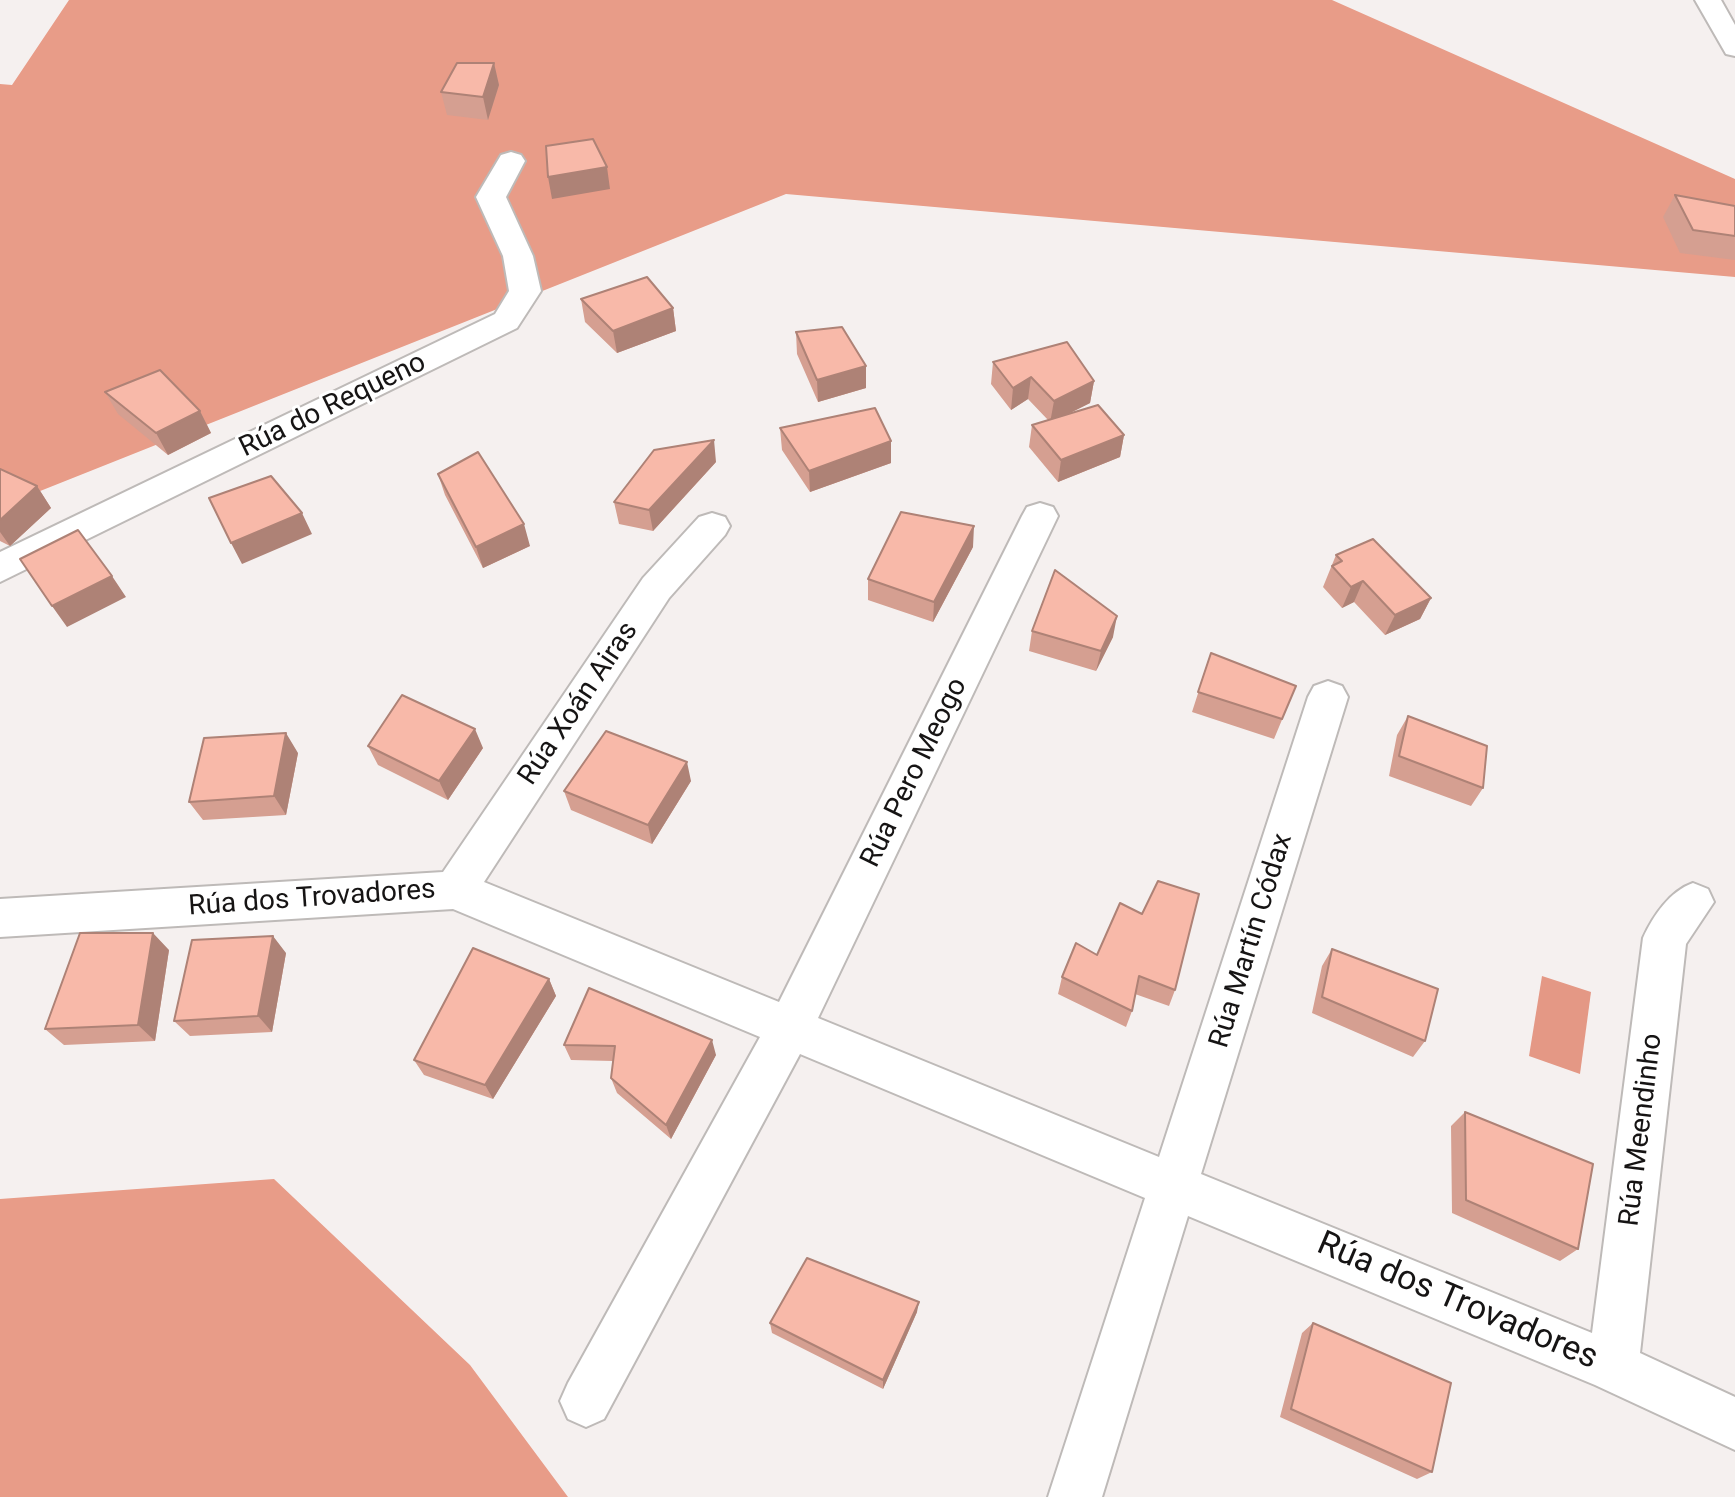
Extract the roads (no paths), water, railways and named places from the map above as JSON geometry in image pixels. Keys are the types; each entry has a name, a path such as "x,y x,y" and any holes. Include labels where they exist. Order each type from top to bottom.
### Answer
{"street":[{"path":"1708,0 1735,48"},
{"name":"Rúa do Requeno","path":"0,568 506,321 525,291 518,256 491,197 511,161"},
{"name":"Rúa Pero Meogo","path":"789,1029 1040,516"},
{"name":"Rúa Xoán Airas","path":"455,890 656,588 712,526"},
{"name":"Rúa Martín Códax","path":"1176,1185 1328,697"},
{"name":"Rúa dos Trovadores","path":"0,918 455,890 605,949 789,1029 1176,1185 1613,1367 1735,1424"},
{"name":"Rúa Meendinho","path":"1613,1367 1665,938 1693,902"},
{"path":"586,1401 789,1029"},
{"path":"1075,1497 1176,1185"}]}
